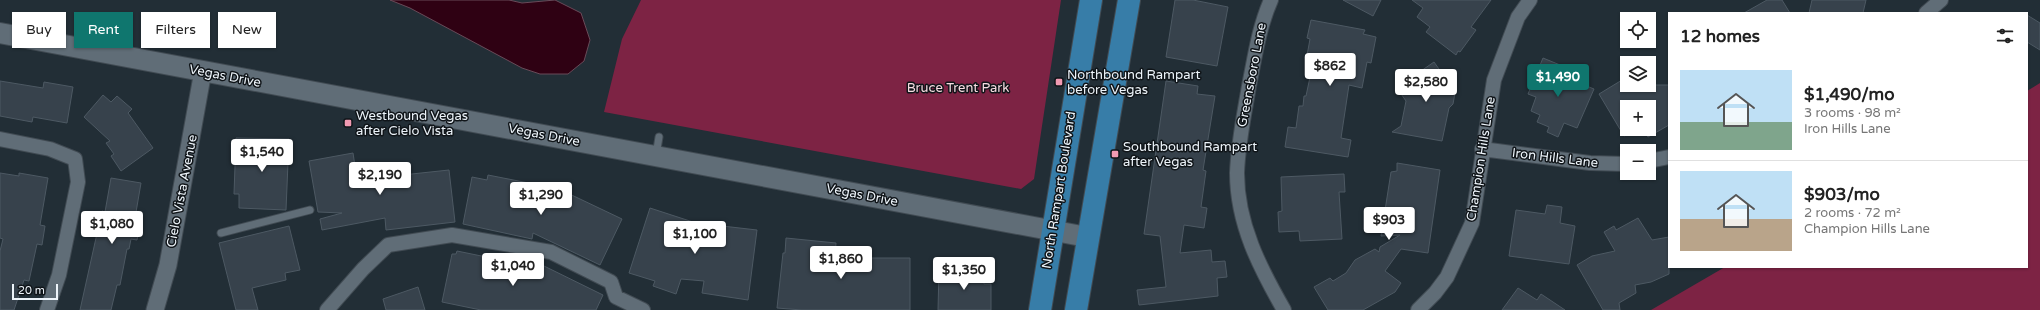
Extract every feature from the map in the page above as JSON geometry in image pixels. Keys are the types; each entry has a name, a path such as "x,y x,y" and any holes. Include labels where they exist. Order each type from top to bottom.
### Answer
{"main road":[{"name":"North Rampart Boulevard","path":"1040,310 1091,0"},
{"path":"1076,310 1087,237 1129,0"},
{"name":"Vegas Drive","path":"0,33 203,72 657,147 1052,231 1087,237"}],"street":[{"name":"Greensboro Lane","path":"1270,0 1261,21 1240,137 1237,174 1241,210 1251,245 1266,278 1284,310"},
{"name":"Champion Hills Lane","path":"1418,310 1436,293 1448,277 1472,223 1482,149 1494,80 1518,17 1530,0"},
{"path":"1927,12 1941,0"},
{"name":"Cielo Vista Avenue","path":"155,310 168,265 203,72"},
{"path":"0,139 50,149 75,159 78,182 59,275 47,310"},
{"name":"Iron Hills Lane","path":"1482,149 1590,163 1620,164"},
{"path":"1656,160 1668,157"},
{"path":"326,310 363,269 388,245 452,235 551,252 611,282 616,297 643,310"}],"lane":[{"path":"220,233 310,210"}],"green space":[{"name":"Bruce Trent Park","path":"641,0 1061,0 1034,179 1021,189 604,112 622,39"},
{"path":"2040,83 2040,310 1651,310 1723,268 2028,268 2028,90"}],"shaded area":[{"path":"390,0 509,0 522,3 555,0 581,13 590,40 584,61 568,74 540,74 522,68 410,8"}],"building":[{"path":"1175,0 1193,0 1228,7 1217,66 1166,57"},
{"path":"1343,0 1381,0 1373,16"},
{"path":"1412,0 1491,0 1471,27 1476,30 1460,52 1458,51 1456,55 1426,32 1430,27 1417,17 1423,8"},
{"path":"1767,0 1782,0 1789,12 1746,12"},
{"path":"1812,0 1866,0 1863,12 1809,12"},
{"path":"2028,16 2040,23 2040,50 2028,43"},
{"path":"1311,20 1365,30 1363,34 1376,37 1371,63 1367,62 1362,88 1349,85 1341,138 1351,140 1348,157 1285,147 1288,127 1296,128 1299,106 1303,106 1304,96 1306,96 1313,63 1306,61 1310,39 1307,38"},
{"path":"1543,58 1565,67 1562,76 1594,89 1577,128 1564,123 1558,137 1547,132 1549,127 1537,122 1540,115 1531,111 1536,97 1528,94"},
{"path":"1434,62 1451,86 1456,87 1453,104 1449,108 1442,141 1392,132 1401,126 1406,101 1397,88 1406,81 1407,75 1414,70 1421,71"},
{"path":"0,81 43,88 44,82 73,87 67,123 33,117 32,122 0,116"},
{"path":"1166,81 1198,86 1197,94 1215,96 1203,170 1206,171 1201,207 1207,208 1204,228 1184,225 1180,253 1211,250 1212,262 1225,261 1227,277 1217,278 1218,296 1139,305 1137,290 1166,287 1160,236 1144,234"},
{"path":"1620,81 1620,92 1656,92 1656,85 1668,85 1668,126 1656,132 1656,100 1620,100 1620,129 1599,94"},
{"path":"103,95 111,102 117,96 132,109 128,113 153,148 121,171 111,156 114,154 106,143 110,141 84,117"},
{"path":"236,138 289,139 286,210 239,208 239,194 234,194"},
{"path":"353,153 355,166 363,165 367,185 394,182 393,176 449,170 455,222 386,230 385,218 322,230 320,219 342,213 318,212 309,161"},
{"path":"1397,163 1440,170 1428,253 1401,249 1385,271 1401,283 1395,292 1363,310 1328,310 1314,287 1330,278 1333,281 1346,273 1355,260 1375,249 1379,252 1380,247 1400,235 1381,236 1391,172 1397,171"},
{"path":"0,173 19,176 19,173 48,178 40,225 45,226 42,245 37,244 29,281 24,280 14,310 0,310 0,251 3,239 0,238"},
{"path":"1344,174 1345,192 1339,192 1342,239 1300,241 1299,231 1279,232 1278,212 1282,211 1281,177"},
{"path":"488,175 559,189 622,219 600,265 533,233 532,239 463,224 472,177 487,180"},
{"path":"111,178 141,183 135,218 141,219 137,240 131,239 129,249 127,249 120,285 117,285 111,310 80,310 102,211 105,212"},
{"path":"1547,205 1562,207 1560,223 1575,226 1569,264 1509,256 1516,210 1545,214"},
{"path":"650,208 696,223 757,230 748,300 702,293 704,281 681,279 676,294 653,286 655,281 629,273"},
{"path":"1638,218 1652,240 1668,237 1669,274 1651,282 1635,285 1636,293 1619,303 1620,310 1603,310 1577,265 1592,256 1615,251 1604,232 1614,226 1616,230"},
{"path":"289,226 300,270 285,273 286,280 252,288 258,310 236,310 219,243"},
{"path":"786,238 836,243 835,258 910,258 910,310 802,310 777,308"},
{"path":"457,251 540,268 542,265 603,295 596,310 481,310 442,302 452,254 456,254"},
{"path":"939,270 984,270 984,284 991,284 991,310 938,310"},
{"path":"418,287 425,310 386,310 383,299"},
{"path":"1518,288 1537,300 1541,294 1565,310 1502,310"}],"place":[{"name":"Northbound Rampart before Vegas","path":"1059,82"},
{"name":"Westbound Vegas after Cielo Vista","path":"348,123"},
{"name":"Southbound Rampart after Vegas","path":"1115,154"}]}
